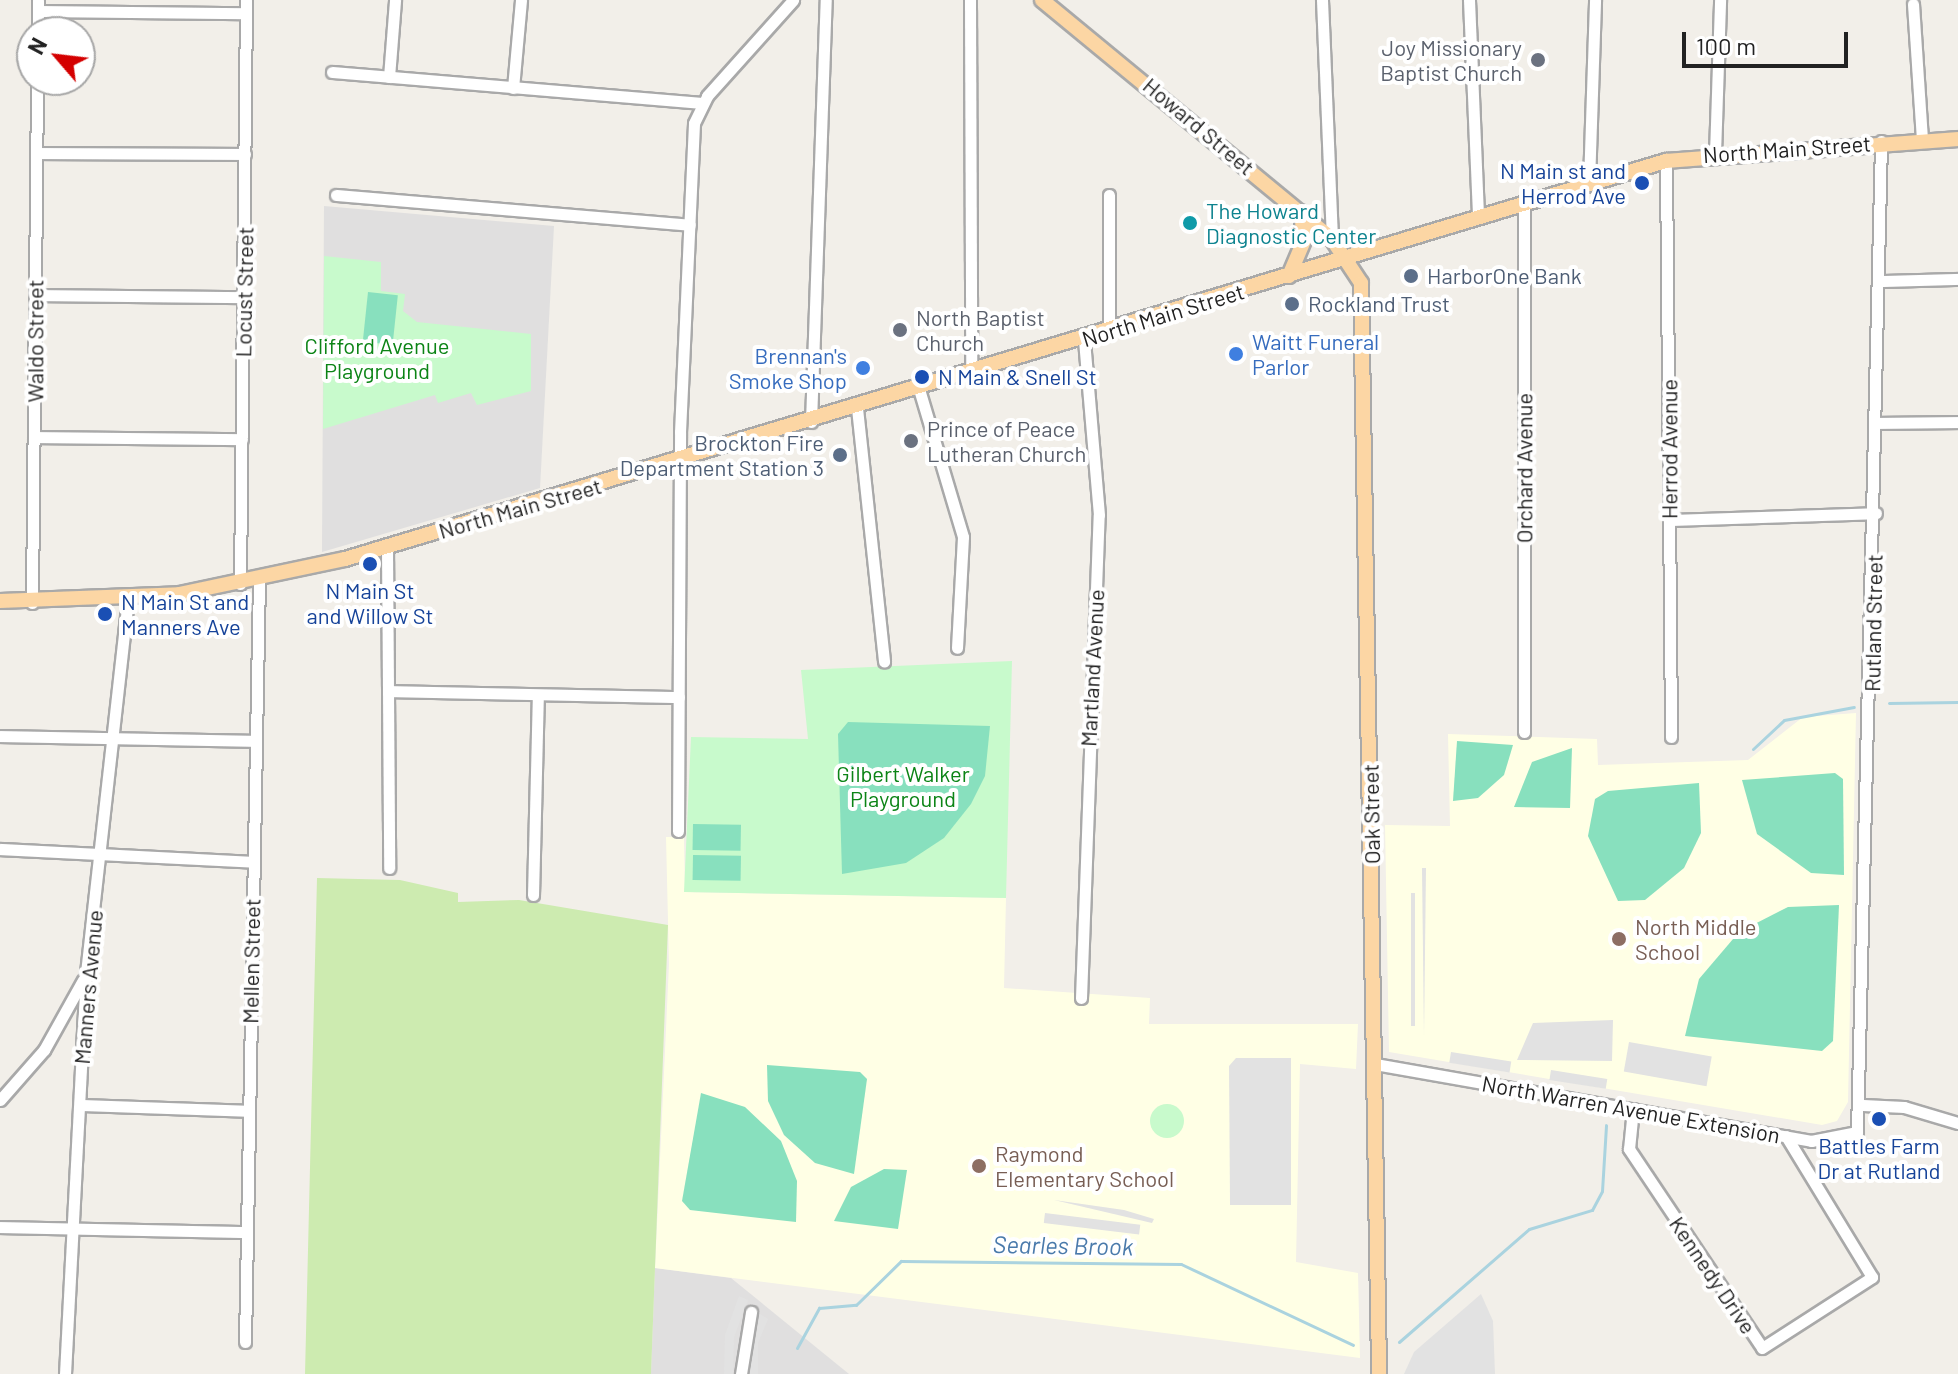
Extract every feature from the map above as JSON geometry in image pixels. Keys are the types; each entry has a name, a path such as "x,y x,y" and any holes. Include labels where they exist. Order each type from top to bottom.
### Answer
{"main road":[{"name":"Howard Street","path":"1042,0 1300,212 1349,258"},
{"name":"North Main Street","path":"0,601 128,601 240,584 387,547 681,462 1666,161 1715,154 1881,141 1958,139"},
{"path":"1289,276 1303,249 1300,212"},
{"name":"Oak Street","path":"1349,258 1364,310 1379,1374"}],"street":[{"path":"389,77 395,0"},
{"path":"513,88 521,0"},
{"path":"678,831 681,462 690,225 700,103 793,0"},
{"path":"811,422 826,0"},
{"path":"970,0 971,373"},
{"path":"1322,0 1332,239"},
{"path":"1469,0 1478,217"},
{"path":"1589,183 1595,0"},
{"path":"1715,154 1720,0"},
{"path":"1913,4 1922,138"},
{"path":"38,6 246,6"},
{"name":"Locust Street","path":"240,584 246,6"},
{"path":"332,72 700,103"},
{"name":"Waldo Street","path":"32,603 37,96"},
{"name":"Rutland Street","path":"1863,1105 1881,141"},
{"path":"36,153 245,154"},
{"name":"Herrod Avenue","path":"1666,161 1671,737"},
{"path":"336,195 690,225"},
{"path":"1109,195 1109,331"},
{"name":"Orchard Avenue","path":"1524,203 1524,732"},
{"path":"1880,281 1958,279"},
{"path":"36,295 244,297"},
{"name":"Martland Avenue","path":"1081,998 1099,515 1084,339"},
{"path":"919,389 963,537 957,648"},
{"path":"857,408 884,662"},
{"path":"1878,423 1958,422"},
{"path":"34,437 242,439"},
{"path":"1669,520 1876,513"},
{"path":"387,547 389,868"},
{"name":"Mellen Street","path":"245,1342 259,580"},
{"name":"Manners Avenue","path":"65,1374 86,973 128,601"},
{"path":"390,691 679,697"},
{"path":"533,895 538,695"},
{"path":"0,736 256,741"},
{"path":"0,849 100,859 254,862"},
{"path":"0,1100 44,1050 86,973"},
{"name":"North Warren Avenue Extension","path":"1375,1064 1786,1136 1848,1139 1857,1132 1863,1105"},
{"path":"80,1105 248,1111"},
{"path":"1863,1105 1904,1107 1958,1123"},
{"name":"Kennedy Drive","path":"1633,1109 1629,1149 1762,1348 1872,1277 1786,1136"},
{"path":"0,1227 247,1232"},
{"path":"741,1374 751,1312"}],"shaded area":[{"path":"324,206 554,226 540,488 322,552"},
{"name":"North Middle School","path":"1856,713 1848,1102 1837,1121 1822,1125 1389,1052 1385,825 1450,826 1448,734 1597,739 1598,765 1748,760 1803,717"},
{"name":"Raymond Elementary School","path":"666,837 684,837 685,892 1006,898 1004,988 1150,998 1149,1024 1358,1024 1356,1069 1300,1064 1296,1262 1358,1273 1360,1358 655,1268 669,964"},
{"path":"1422,868 1426,868 1424,1037"},
{"path":"1411,893 1415,893 1415,1026 1411,1026"},
{"path":"1613,1020 1612,1061 1517,1060 1533,1023"},
{"path":"1629,1042 1712,1057 1707,1086 1624,1072"},
{"path":"1451,1052 1511,1062 1510,1072 1449,1063"},
{"path":"1236,1058 1291,1058 1291,1205 1230,1205 1229,1066"},
{"path":"1551,1070 1607,1079 1606,1089 1549,1080"},
{"path":"1054,1200 1124,1210 1154,1219 1152,1223"},
{"path":"1045,1213 1140,1225 1139,1235 1044,1223"},
{"path":"655,1268 731,1278 849,1374 651,1374"},
{"path":"1481,1294 1493,1321 1495,1374 1404,1374 1414,1352"},
{"path":"739,1296 748,1300 734,1337 733,1374 724,1374 725,1335"},
{"path":"760,1314 768,1319 758,1343 758,1374 749,1374"}],"green space":[{"name":"Clifford Avenue Playground","path":"324,256 381,262 381,291 405,294 403,311 417,322 531,334 531,391 477,405 471,393 438,403 435,395 323,429"},
{"path":"368,292 398,295 393,345 363,342"},
{"name":"Gilbert Walker Playground","path":"1012,661 1006,898 684,892 691,737 808,739 801,670"},
{"path":"848,722 990,726 985,776 971,804 944,838 906,863 842,874 838,734"},
{"path":"1457,741 1513,745 1504,775 1478,798 1453,801"},
{"path":"1572,748 1570,808 1514,807 1532,762"},
{"path":"1835,773 1843,779 1844,875 1811,873 1757,834 1742,780"},
{"path":"1699,783 1701,833 1684,868 1645,900 1618,901 1588,836 1595,799 1608,791"},
{"path":"693,824 741,825 741,851 693,850"},
{"path":"693,855 741,856 741,881 693,880"},
{"path":"317,878 400,880 458,893 458,902 519,900 668,925 651,1374 305,1374"},
{"path":"1839,905 1833,1041 1822,1051 1685,1036 1699,979 1739,932 1788,907"},
{"path":"767,1065 860,1072 867,1079 854,1174 815,1163 784,1135 768,1101"},
{"path":"701,1093 745,1107 781,1141 797,1181 796,1222 690,1210 682,1201"},
{"path":"1167,1104 1179,1109 1184,1121 1179,1133 1167,1138 1155,1133 1150,1121 1155,1109"},
{"path":"884,1169 907,1170 898,1229 834,1221 851,1187"}],"waterway":[{"name":"Searles Brook","path":"1889,703 1958,702"},
{"name":"Searles Brook","path":"1753,749 1784,720 1854,707"},
{"name":"Searles Brook","path":"1399,1342 1529,1229 1592,1210 1602,1191 1606,1125"},
{"name":"Searles Brook","path":"797,1348 819,1308 856,1305 901,1261 1181,1264 1353,1345"}],"place":[{"name":"Joy Missionary Baptist Church","path":"1538,60"},
{"name":"N Main st and Herrod Ave","path":"1642,183"},
{"name":"The Howard Diagnostic Center","path":"1190,223"},
{"name":"HarborOne Bank","path":"1411,276"},
{"name":"Rockland Trust","path":"1292,304"},
{"name":"North Baptist Church","path":"900,330"},
{"name":"Waitt Funeral Parlor","path":"1236,354"},
{"name":"Brennan's Smoke Shop","path":"863,368"},
{"name":"N Main & Snell St","path":"922,377"},
{"name":"Prince of Peace Lutheran Church","path":"911,441"},
{"name":"Brockton Fire Department Station 3","path":"840,455"},
{"name":"N Main St and Willow St","path":"370,564"},
{"name":"N Main St and Manners Ave","path":"105,614"},
{"name":"North Middle School","path":"1619,939"},
{"name":"Battles Farm Dr at Rutland","path":"1879,1119"},
{"name":"Raymond Elementary School","path":"979,1166"}]}
